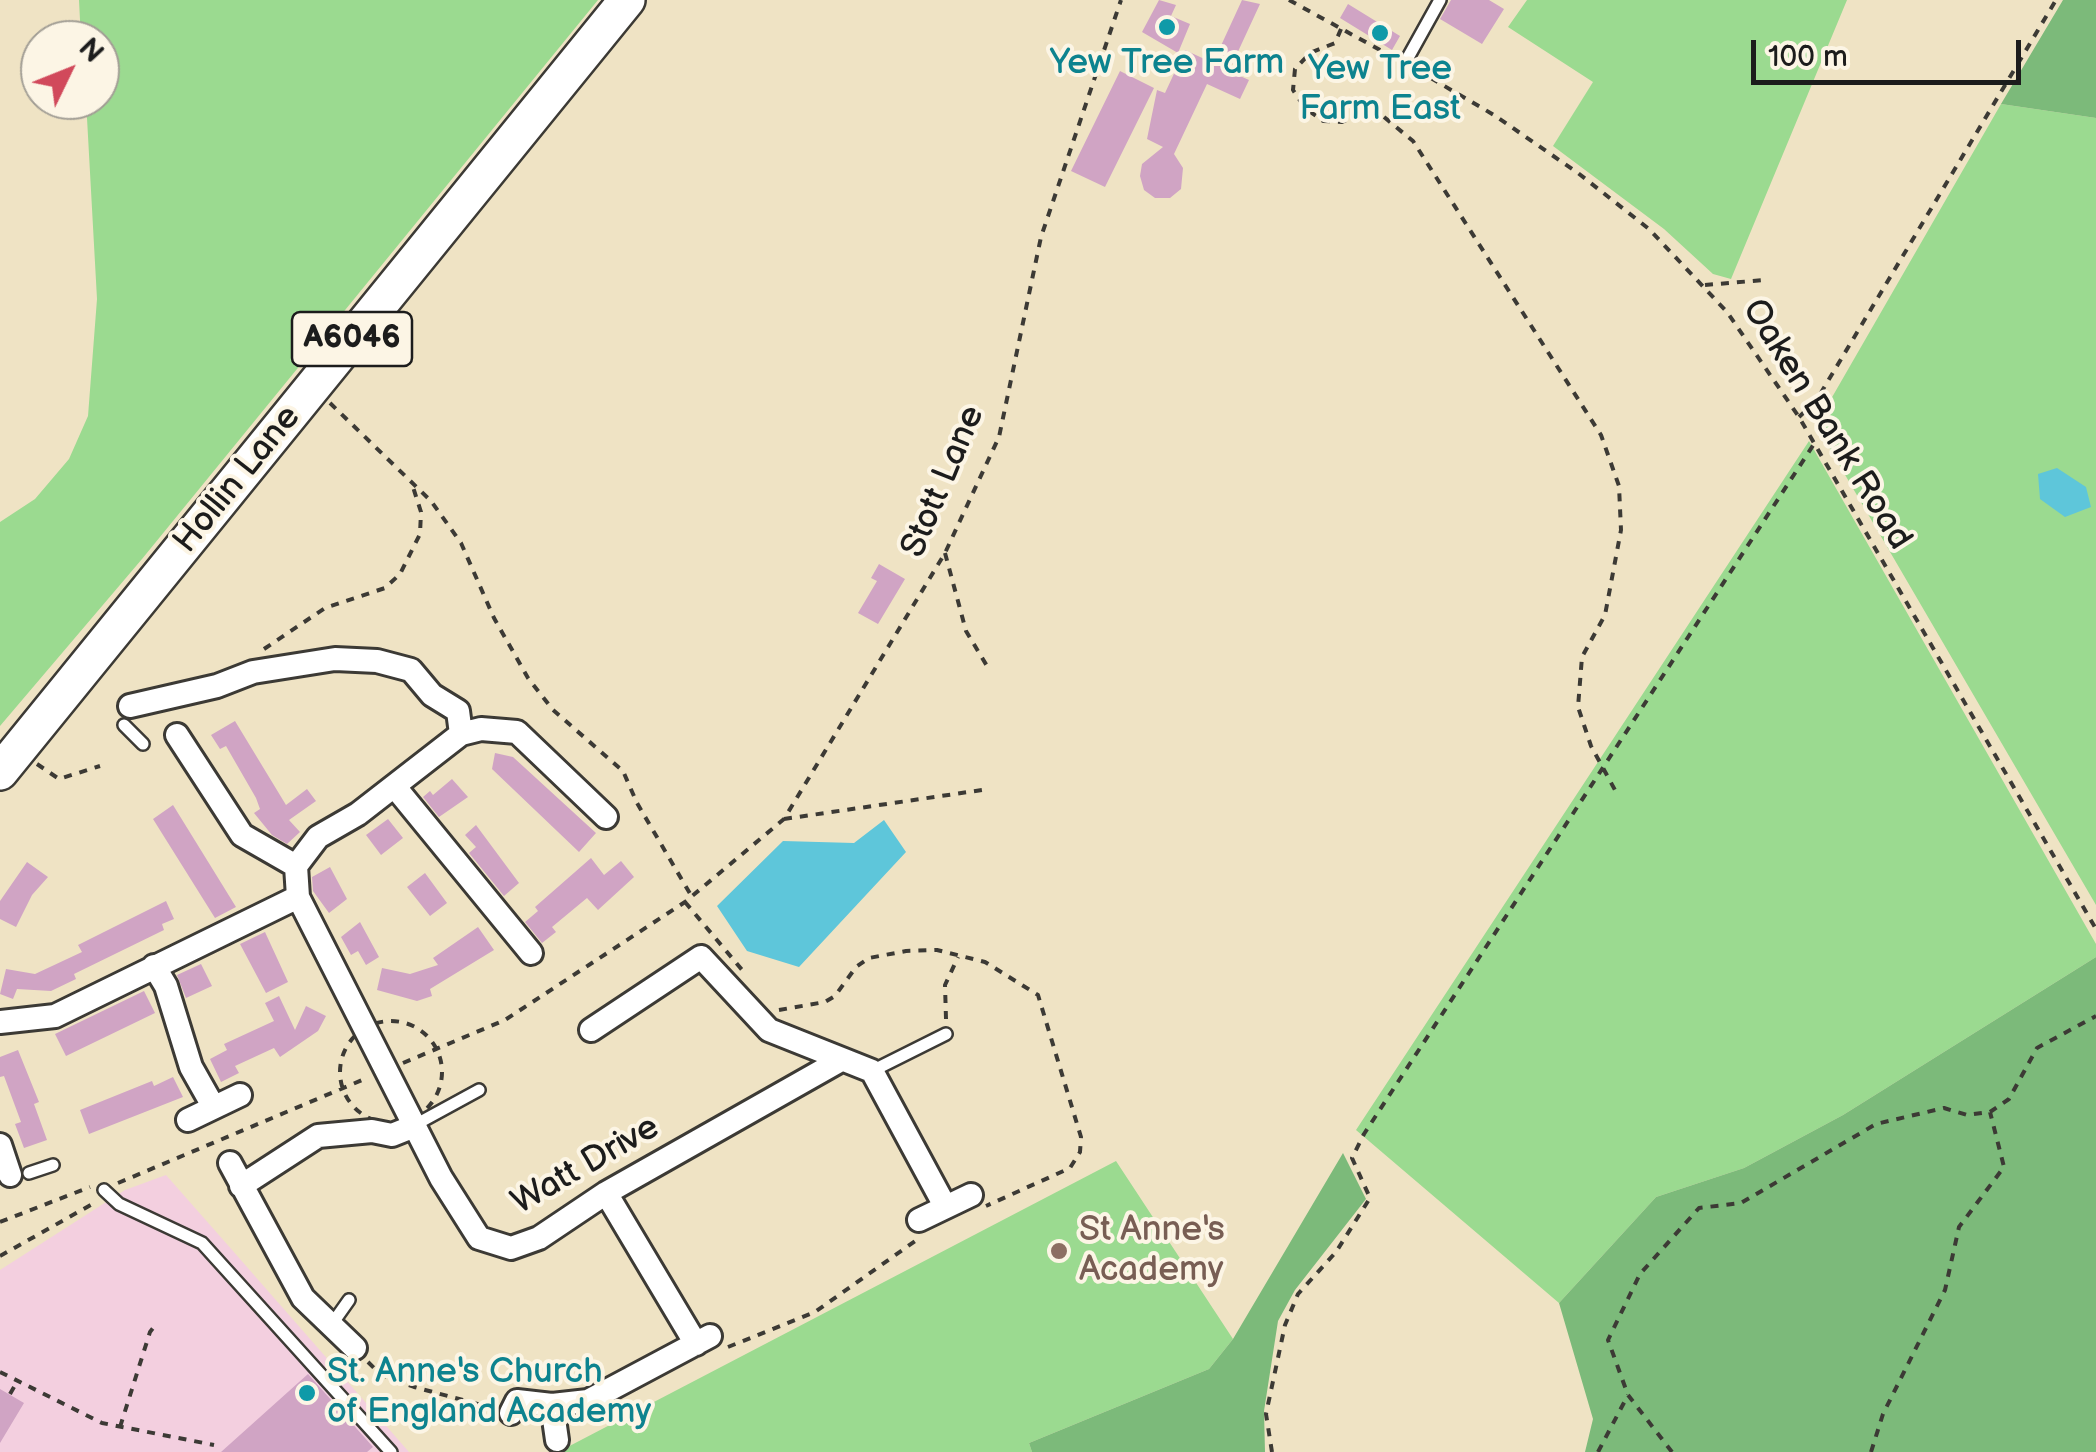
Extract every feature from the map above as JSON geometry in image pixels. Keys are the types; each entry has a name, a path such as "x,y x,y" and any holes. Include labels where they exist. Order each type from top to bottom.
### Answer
{"main road":[{"name":"Hollin Lane","path":"9,761 627,0"}],"street":[{"path":"127,715 216,686 257,661 377,661 411,670 432,694 458,712 462,734"},
{"path":"0,1022 55,1016 298,897 296,866 318,838 396,786 462,734 481,729 518,732 578,776 606,817"},
{"path":"177,735 242,835 296,866"},
{"path":"396,786 532,952"},
{"name":"Watt Drive","path":"298,897 412,1126 479,1238 511,1248 539,1238 606,1193 841,1060"},
{"path":"592,1030 701,958 769,1030 872,1071 946,1206"},
{"path":"154,966 166,986 191,1067 213,1106"},
{"path":"188,1120 240,1095"},
{"path":"241,1186 318,1136 372,1132 392,1135 412,1126"},
{"path":"0,1145 13,1175"},
{"path":"230,1163 303,1298 354,1348"},
{"path":"512,1413 517,1401 552,1405 588,1400 703,1340 606,1193"},
{"path":"919,1220 971,1195"},
{"path":"552,1405 556,1440"}],"lane":[{"path":"1405,63 1440,0"},
{"path":"127,715 143,744"},
{"path":"872,1071 946,1034"},
{"path":"412,1126 479,1090"},
{"path":"13,1175 53,1165"},
{"path":"104,1190 119,1204 202,1243 392,1452"},
{"path":"332,1324 349,1300"}],"path":[{"name":"Stott Lane","path":"676,908 784,819 946,553 999,437 1041,237 1122,0"},
{"name":"Oaken Bank Road","path":"1288,0 1494,115 1578,173 1649,229 1705,284 1798,417 2096,929"},
{"path":"1798,417 1816,401 2056,0"},
{"path":"1341,29 1335,43 1310,54 1295,69 1293,90 1304,108 1323,122 1342,122 1360,114 1384,117 1413,141 1601,435 1619,486 1621,530 1605,615 1582,657 1578,707 1616,790"},
{"path":"1705,284 1764,280"},
{"path":"327,400 412,482 461,543 494,618 528,678 553,710 623,772 636,803 692,897"},
{"path":"1804,412 1835,432 1856,458"},
{"path":"1272,1452 1266,1414 1285,1325 1298,1294 1336,1252 1370,1198 1352,1158 1358,1146 1814,444"},
{"path":"257,661 325,608 385,588 400,574 420,534 421,512 412,482"},
{"path":"946,553 966,630 990,671"},
{"path":"9,761 59,779 100,766"},
{"path":"784,819 982,790"},
{"path":"946,1034 945,986 958,957"},
{"path":"1672,1452 1628,1395 1608,1340 1640,1274 1699,1208 1741,1203 1876,1124 1944,1108 1967,1115 1990,1112 2009,1099 2037,1048 2096,1016"},
{"path":"1871,1452 1882,1414 1945,1290 1959,1227 2004,1167 1990,1112"},
{"path":"0,1222 92,1186 104,1190 98,1201 0,1256"},
{"path":"703,1340 727,1348 815,1312 920,1237 919,1220"},
{"path":"120,1427 150,1332 157,1323"},
{"path":"354,1348 380,1374 512,1413"},
{"path":"0,1372 120,1427 214,1445"},
{"path":"10,1394 17,1382"},
{"path":"1598,1452 1628,1395"}],"shaded area":[{"path":"166,1175 409,1452 0,1452 0,1270 125,1190"}],"green space":[{"path":"79,0 598,0 142,559 0,726 0,522 35,499 69,459 88,416 97,299 87,120 120,120 120,20 80,20"},
{"path":"1527,0 1847,0 1731,279 1713,274 1664,229 1553,146 1593,82 1508,27"},
{"path":"2063,0 2096,0 2096,118 2001,104"},
{"path":"2001,104 2096,118 2096,905 1816,425"},
{"path":"1809,441 2096,944 2096,957 1843,1115 1744,1168 1656,1197 1559,1303 1356,1130"},
{"path":"2096,957 2096,1452 1585,1452 1593,1419 1559,1303 1656,1197 1744,1168 1843,1115"},
{"path":"1343,1153 1366,1199 1295,1290 1278,1321 1264,1411 1265,1452 1032,1452 1029,1443 1209,1369 1233,1339"},
{"name":"St Anne's Academy","path":"1116,1161 1233,1339 1209,1369 1029,1443 1032,1452 558,1452"}],"water":[{"path":"2057,468 2086,487 2091,507 2065,517 2040,499 2038,474"},
{"path":"884,820 906,852 799,967 747,951 717,906 783,841 854,843"}],"building":[{"name":"Yew Tree Farm","path":"1159,0 1176,5 1171,16 1190,24 1178,53 1142,32"},
{"path":"1242,0 1260,4 1229,71 1249,80 1240,99 1207,84 1174,154 1183,168 1181,189 1170,198 1155,198 1144,190 1140,176 1142,164 1163,147 1147,139 1157,90 1165,93 1185,50 1213,63"},
{"path":"1451,0 1489,0 1504,9 1482,44 1440,19"},
{"name":"Yew Tree Farm East","path":"1348,4 1400,36 1392,50 1340,18"},
{"path":"1120,71 1154,88 1105,187 1071,171"},
{"path":"879,564 905,579 878,624 858,613 877,581 871,578"},
{"path":"235,721 286,805 307,789 316,801 289,820 300,832 287,844 272,835 254,813 260,809 256,798 226,746 220,749 211,735"},
{"path":"495,753 513,757 596,833 579,852 492,769"},
{"path":"452,779 468,797 439,817 423,797 430,791 433,795"},
{"path":"173,805 236,907 215,918 153,819"},
{"path":"388,819 403,838 381,855 366,835"},
{"path":"476,825 519,883 504,896 469,853 476,847 465,835"},
{"path":"591,858 604,875 621,861 634,877 598,910 587,898 552,927 556,932 542,943 525,922 538,911 535,907"},
{"path":"27,862 48,877 32,895 16,927 0,919 0,901"},
{"path":"330,867 347,899 329,913 313,891 312,877"},
{"path":"425,873 447,903 430,916 407,887"},
{"path":"166,901 174,919 162,924 164,930 74,974 76,979 51,991 17,989 13,999 0,994 6,969 35,974 82,952 78,945"},
{"path":"360,922 379,957 366,965 358,951 351,955 341,937"},
{"path":"478,927 494,950 430,989 432,996 417,1001 377,990 382,968 410,974 438,965 433,958"},
{"path":"265,932 288,982 266,993 240,944"},
{"path":"201,964 212,986 186,998 177,975"},
{"path":"144,991 155,1013 66,1056 55,1034"},
{"path":"279,996 295,1030 306,1006 326,1016 318,1031 280,1057 274,1048 235,1066 239,1073 221,1082 210,1059 227,1050 224,1044 274,1021 265,1003"},
{"path":"18,1050 39,1102 34,1104 47,1140 24,1148 15,1124 21,1122 4,1076 0,1077 0,1057"},
{"path":"173,1077 183,1097 89,1134 80,1110 152,1081 154,1086"},
{"name":"St. Anne's Church of England Academy","path":"308,1374 373,1447 367,1452 221,1452"},
{"path":"0,1389 24,1403 0,1443"}],"place":[{"name":"Yew Tree Farm","path":"1167,27"},
{"name":"Yew Tree Farm East","path":"1380,33"},
{"name":"St Anne's Academy","path":"1059,1251"},
{"name":"St. Anne's Church of England Academy","path":"307,1393"}]}
